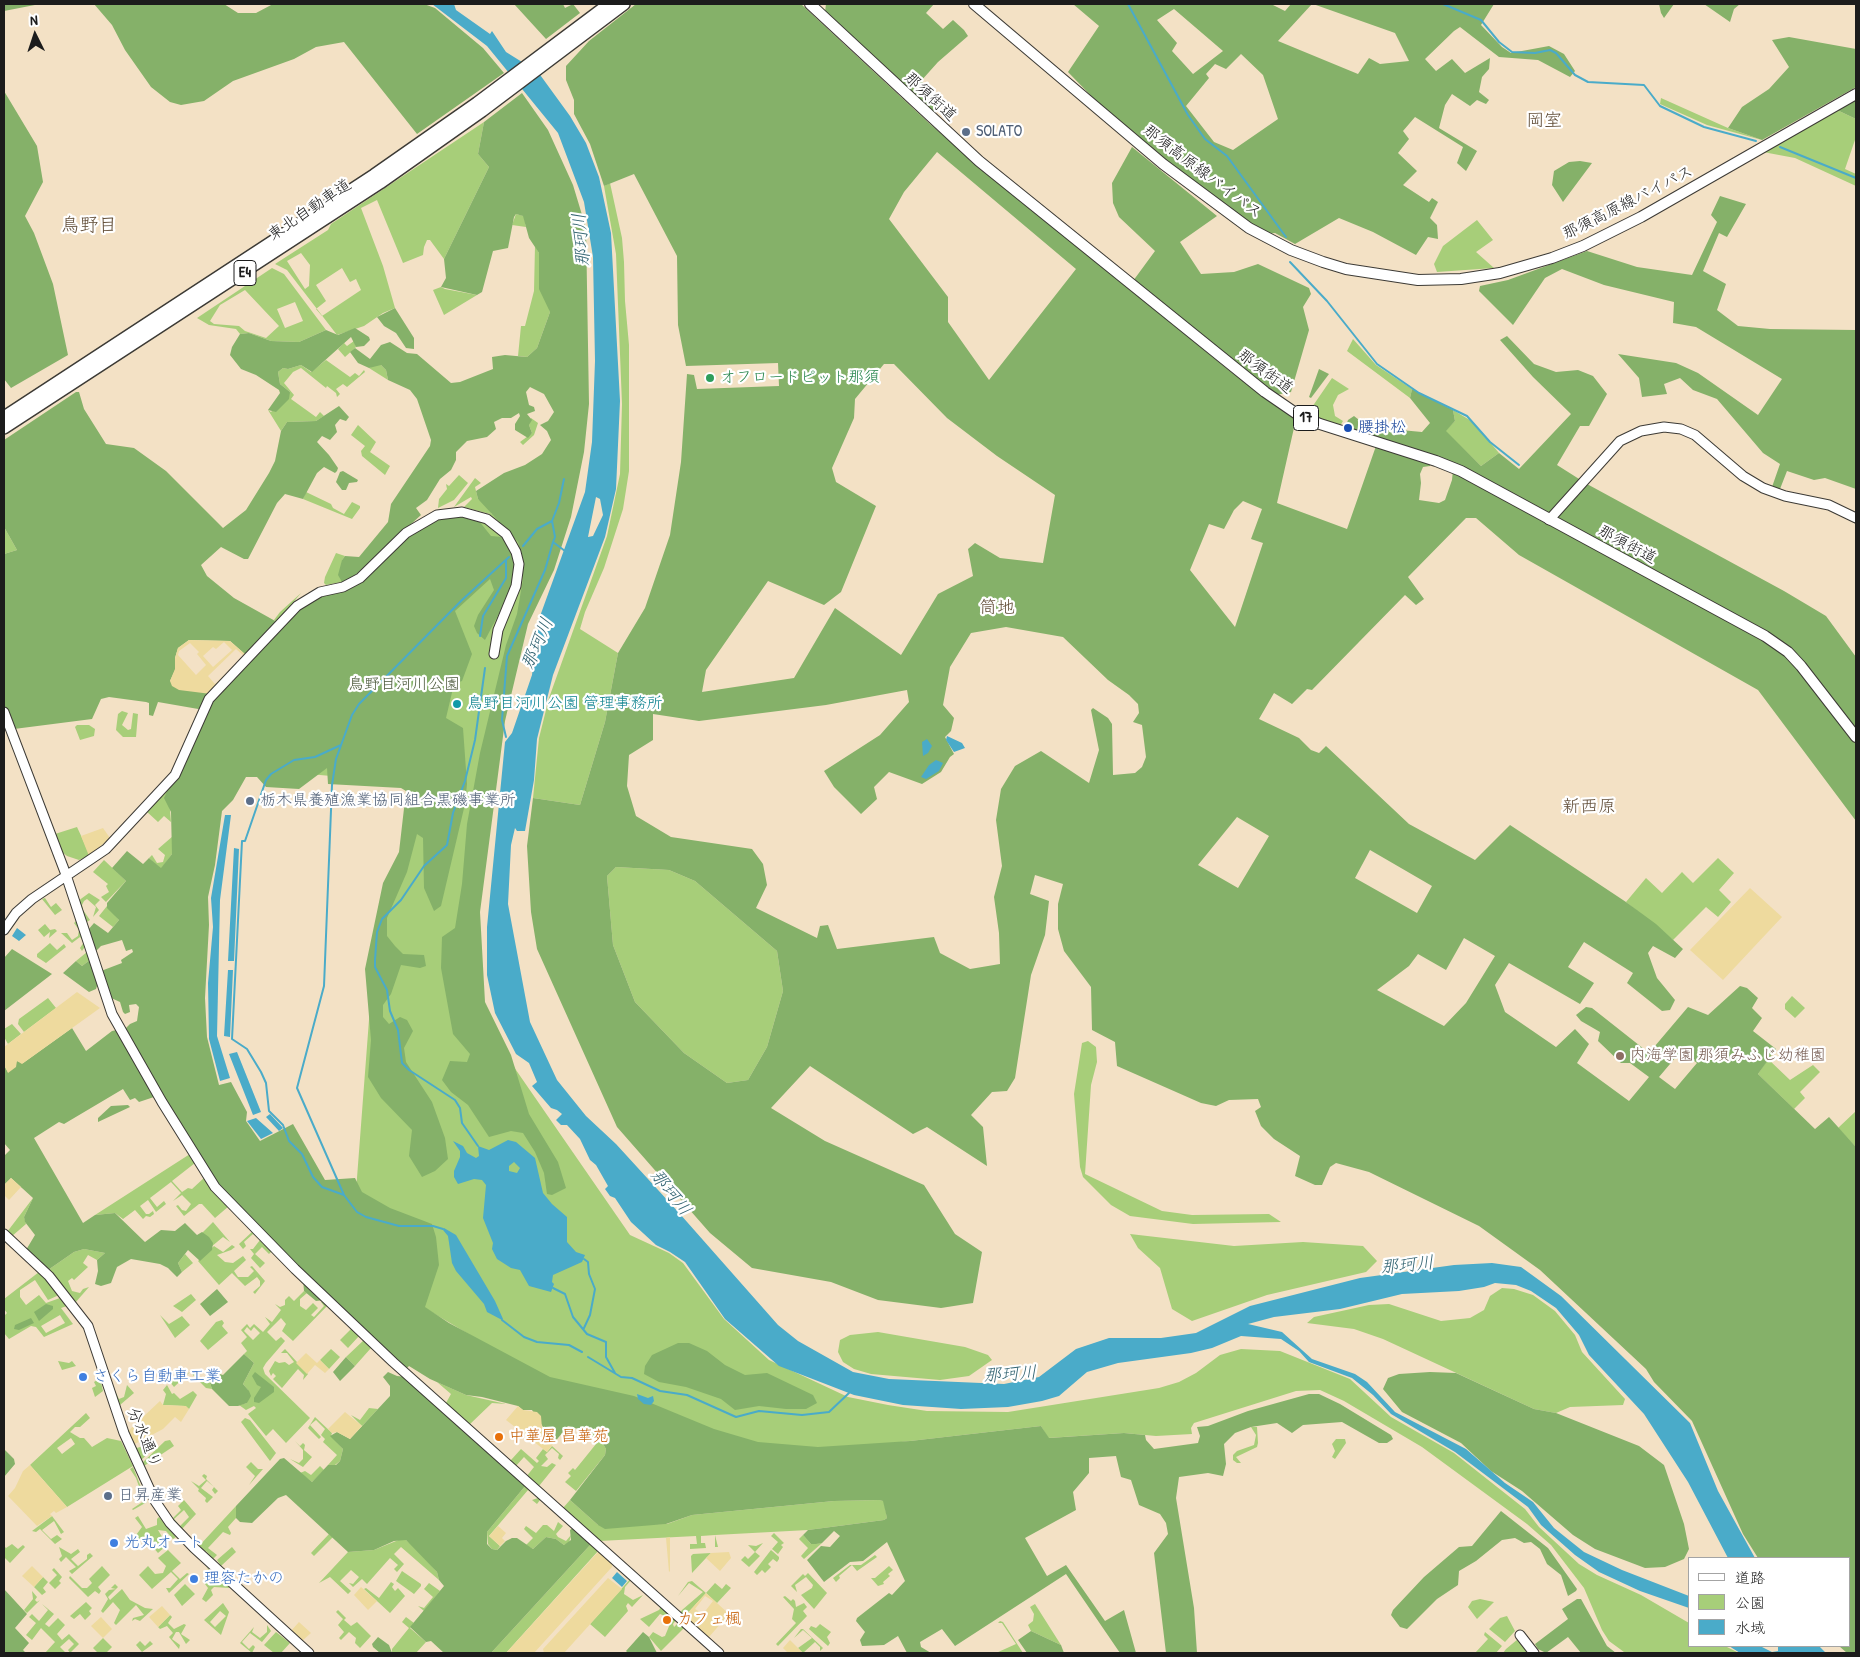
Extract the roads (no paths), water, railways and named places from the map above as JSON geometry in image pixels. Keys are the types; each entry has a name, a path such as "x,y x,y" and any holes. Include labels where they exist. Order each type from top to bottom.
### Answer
{"highway":[{"name":"東北自動車道","path":"575,36 609,4"},
{"name":"東北自動車道","path":"4,428 268,257 480,107 575,36 624,4"},
{"name":"東北自動車道","path":"4,417 480,107"}],"main road":[{"name":"那須街道","path":"811,4 979,161 1265,392 1297,414 1320,424 1449,466 1777,643 1802,666 1856,737"},
{"name":"那須高原線バイパス","path":"974,4 1163,164 1249,228 1291,250 1323,262 1346,269 1412,279 1452,280 1500,273 1542,261 1583,246 1640,217 1856,94"}],"street":[{"path":"1549,520 1620,441 1649,428 1664,427 1681,429 1695,435 1743,476 1763,488 1785,496 1829,506 1856,518"},
{"path":"4,930 24,905 106,849 174,774 209,699 297,606 320,592 343,587 360,578 406,533 438,515 462,512 487,519 506,534 516,552 518,564 516,586 498,630 494,654"},
{"path":"4,712 66,877 105,995 116,1020 195,1157 220,1193 295,1269 393,1362 719,1653"},
{"name":"分水通り","path":"4,1234 49,1276 88,1326 124,1433 155,1501 170,1523 194,1548 309,1653"},
{"path":"1520,1635 1534,1653"}],"water":[{"name":"那珂川","path":"432,4 454,4 456,10 490,34 492,31 506,52 538,72 570,116 586,143 599,177 611,233 620,401 616,489 605,537 553,675 537,739 534,780 525,831 517,831 515,828 511,845 508,904 530,1022 557,1080 586,1116 616,1144 778,1325 798,1341 853,1372 889,1379 1004,1384 1039,1377 1076,1349 1109,1338 1161,1338 1196,1333 1250,1306 1360,1278 1454,1265 1492,1263 1521,1267 1561,1296 1690,1423 1718,1491 1754,1557 1727,1557 1688,1482 1644,1414 1589,1355 1579,1335 1556,1308 1531,1291 1516,1285 1495,1283 1484,1287 1459,1291 1402,1294 1340,1309 1274,1317 1248,1324 1282,1332 1312,1359 1355,1374 1367,1382 1395,1412 1466,1449 1505,1483 1533,1502 1554,1528 1584,1552 1622,1570 1688,1596 1688,1608 1640,1591 1599,1572 1575,1555 1541,1525 1528,1507 1455,1452 1391,1414 1373,1395 1352,1378 1309,1362 1299,1351 1281,1339 1241,1336 1212,1348 1191,1353 1118,1363 1087,1372 1059,1396 1008,1407 961,1409 903,1405 854,1395 779,1366 725,1319 685,1262 656,1245 631,1222 615,1198 610,1196 605,1189 608,1186 596,1165 590,1160 580,1139 567,1125 561,1125 556,1120 562,1114 551,1108 532,1086 537,1082 529,1063 516,1054 495,1013 487,975 487,927 505,742 512,733 532,675 539,619 585,492 592,442 595,361 593,257 584,202 558,133 487,46","holes":["596,497 600,499 603,515 593,536 588,537"]},
{"path":"947,736 962,743 965,748 954,752 946,740"},
{"path":"927,739 932,746 928,753 923,756 922,742"},
{"path":"936,760 943,763 939,771 926,779 921,777 929,765"},
{"path":"225,815 231,815 220,900 217,1036 230,1078 220,1081 209,1039 208,983 213,927 211,898"},
{"path":"234,848 239,849 234,961 228,961"},
{"path":"17,928 26,935 19,941 12,936"},
{"path":"228,970 233,970 230,1037 224,1036"},
{"path":"237,1052 261,1112 253,1115 229,1054"},
{"path":"270,1114 283,1128 279,1131 266,1117"},
{"path":"256,1118 273,1133 261,1139 247,1121"},
{"path":"508,1140 516,1142 535,1158 543,1193 567,1217 567,1242 576,1252 585,1255 582,1262 553,1275 552,1282 554,1284 551,1292 529,1286 520,1270 511,1268 497,1259 492,1249 493,1243 483,1218 486,1185 482,1180 474,1179 458,1184 454,1177 460,1151 453,1141 463,1146 467,1153 476,1158 479,1156 478,1146 489,1150","holes":["514,1162 520,1168 517,1173 509,1171 509,1166"]},
{"path":"444,1228 456,1235 495,1301 502,1320 487,1312 484,1304 456,1271 452,1263 448,1236 443,1230"},
{"path":"637,1394 648,1398 653,1396 654,1401 651,1405 644,1404 638,1399"},
{"path":"617,1572 627,1581 622,1587 612,1578"},
{"path":"1731,1647 1762,1647 1772,1652 1778,1651 1778,1647 1820,1647 1826,1653 1740,1653"}],"waterway":[{"path":"1128,4 1188,115 1205,139 1227,156 1286,237"},
{"path":"1443,4 1481,20 1499,42 1512,52 1535,53 1550,50 1556,53 1575,75 1588,82 1644,85 1660,106 1704,127 1756,141"},
{"path":"1780,147 1856,178"},
{"path":"1290,262 1327,301 1377,364 1419,393 1467,416 1490,442 1519,465"},
{"path":"564,479 559,503 552,521 555,537 553,542 565,551"},
{"path":"523,546 537,529 552,521"},
{"path":"506,737 502,720 507,656 545,570 553,542"},
{"path":"344,1195 297,1088 324,986 332,785 336,759 352,715 359,704 462,600 509,557"},
{"path":"480,636 483,616 506,578 506,560"},
{"path":"478,1146 462,1123 460,1108 455,1100 409,1070 402,1063 398,1030 390,1011 387,990 375,967 375,960 377,932 382,919 401,900 424,866 447,845 453,813 465,781 475,740 485,668"},
{"path":"341,745 315,757 294,760 271,774 266,780 245,841 242,841 232,1039 247,1049 261,1072 266,1083 269,1111 283,1125 289,1141 302,1154 313,1177 322,1187 344,1195 357,1212 366,1217 399,1226 433,1226 443,1229"},
{"path":"584,1259 588,1262 589,1274 595,1289 590,1315 584,1328"},
{"path":"553,1288 565,1294 573,1317 587,1334 606,1342 606,1357 615,1373"},
{"path":"502,1320 524,1337 537,1342 569,1345 582,1352"},
{"path":"588,1357 621,1377 632,1378 660,1391 687,1395 736,1417 759,1411 802,1415 829,1412 849,1393"}],"place":[{"name":"SOLATO","path":"966,132"},
{"name":"オフロードピット那須","path":"710,378"},
{"name":"腰掛松","path":"1348,428"},
{"name":"鳥野目河川公園 管理事務所","path":"457,704"},
{"name":"栃木県養殖漁業協同組合黒磯事業所","path":"250,801"},
{"name":"内海学園 那須みふじ幼稚園","path":"1620,1056"},
{"name":"さくら自動車工業","path":"83,1377"},
{"name":"中華屋 昌華苑","path":"499,1437"},
{"name":"日昇産業","path":"108,1496"},
{"name":"光丸オート","path":"114,1543"},
{"name":"理容たかの","path":"194,1579"},
{"name":"カフェ楓","path":"667,1620"}],"district":[{"name":"岡室","path":"1544,121"},
{"name":"鳥野目","path":"89,226"},
{"name":"筒地","path":"997,608"},
{"name":"新西原","path":"1589,807"}],"park label":[{"name":"鳥野目河川公園","path":"404,685"}]}
